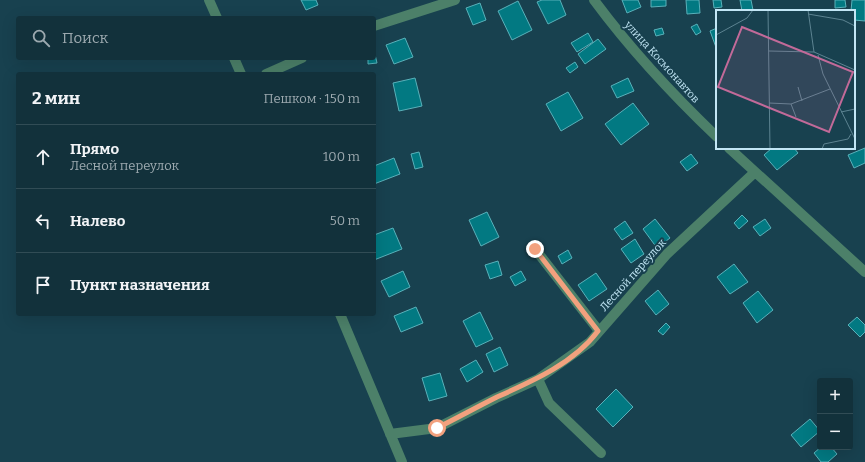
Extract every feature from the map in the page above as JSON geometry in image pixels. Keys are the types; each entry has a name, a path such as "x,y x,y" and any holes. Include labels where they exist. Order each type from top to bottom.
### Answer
{"street":[{"path":"209,0 216,16"},
{"path":"376,25 455,0"},
{"name":"улица Космонавтов","path":"594,0 619,34 670,91 716,136"},
{"path":"235,60 240,72"},
{"path":"270,72 298,60"},
{"path":"729,149 865,272"},
{"name":"Лесной переулок","path":"390,434 437,428 496,398 538,379 590,342 598,331 667,254 754,173"},
{"path":"535,249 598,331"},
{"path":"341,316 402,462"},
{"path":"538,379 549,403 601,453"}],"building":[{"path":"301,0 316,0 318,5 306,10"},
{"path":"542,0 560,0 566,15 548,24 537,2"},
{"path":"622,0 638,0 641,7 627,13"},
{"path":"651,0 666,0 666,6 651,7"},
{"path":"686,0 699,0 700,13 687,14"},
{"path":"713,0 721,0 722,7 714,8"},
{"path":"740,0 751,0 753,10 742,10"},
{"path":"835,0 845,0 846,7 835,8"},
{"path":"852,0 865,0 865,21 855,20 855,10 851,10"},
{"path":"518,1 532,30 512,40 498,11"},
{"path":"480,3 486,20 473,25 466,8"},
{"path":"697,24 701,32 696,35 691,27"},
{"path":"662,28 664,34 656,36 654,30"},
{"path":"716,28 716,47 710,31"},
{"path":"588,33 593,42 577,52 571,43"},
{"path":"405,38 413,57 394,64 386,45"},
{"path":"598,39 606,49 585,64 578,54"},
{"path":"376,59 377,63 368,64 368,60 376,60"},
{"path":"575,62 578,67 570,73 566,68"},
{"path":"415,78 422,106 399,111 393,83"},
{"path":"628,78 634,91 617,98 611,86"},
{"path":"568,92 583,118 561,131 546,104"},
{"path":"633,103 649,124 621,145 605,124"},
{"path":"865,148 865,163 854,168 848,155"},
{"path":"771,149 795,149 798,153 777,170 764,155"},
{"path":"419,152 423,167 415,169 411,154"},
{"path":"691,154 698,163 687,171 680,162"},
{"path":"394,158 400,174 376,183 376,165"},
{"path":"487,212 499,237 481,246 469,220"},
{"path":"742,215 748,221 739,229 734,223"},
{"path":"655,219 670,238 657,248 643,229"},
{"path":"765,219 771,228 760,236 753,227"},
{"path":"625,221 633,233 622,240 614,229"},
{"path":"393,228 402,249 376,259 376,234"},
{"path":"635,239 644,254 631,263 621,249"},
{"path":"568,250 572,258 562,264 558,256"},
{"path":"498,261 502,275 490,279 485,265"},
{"path":"734,264 748,282 730,294 717,277"},
{"path":"403,271 410,287 389,297 381,281"},
{"path":"521,271 526,280 515,286 510,277"},
{"path":"596,273 607,289 589,301 578,285"},
{"path":"658,290 669,304 656,315 645,301"},
{"path":"758,291 773,310 757,323 743,303"},
{"path":"416,307 423,323 401,332 394,316"},
{"path":"480,312 493,339 476,347 463,321"},
{"path":"857,317 865,325 865,332 860,337 848,325"},
{"path":"666,323 670,327 663,335 658,331"},
{"path":"500,347 508,365 494,372 486,354"},
{"path":"476,360 483,372 467,382 460,369"},
{"path":"440,373 447,396 429,401 422,378"},
{"path":"616,389 633,407 613,427 596,409"},
{"path":"810,419 817,427 817,434 801,447 791,435"},
{"path":"818,450 834,450 837,454 828,462 821,462 814,453"}],"route":[{"path":"437,428 496,398 538,379 590,342 598,331 535,249"}]}
